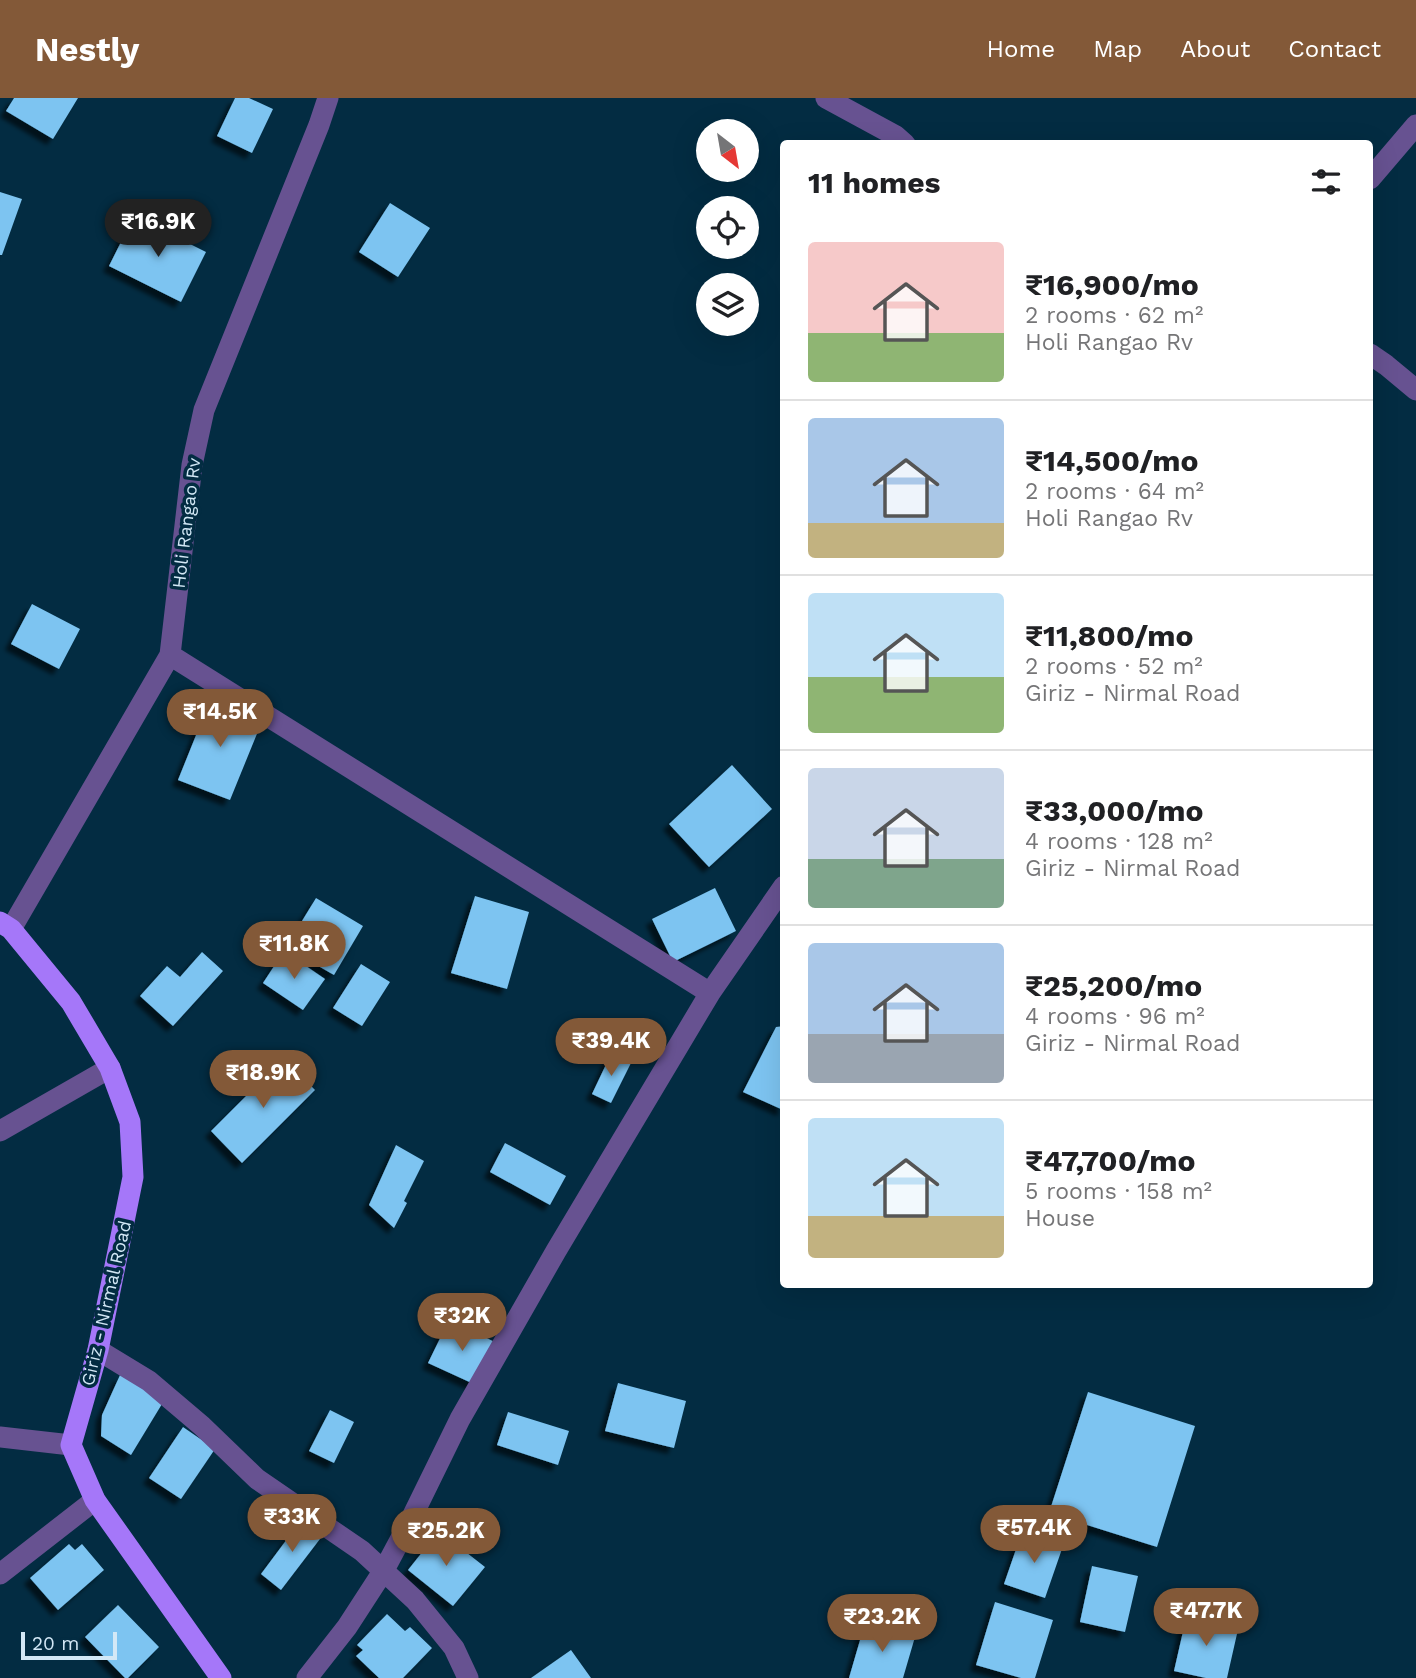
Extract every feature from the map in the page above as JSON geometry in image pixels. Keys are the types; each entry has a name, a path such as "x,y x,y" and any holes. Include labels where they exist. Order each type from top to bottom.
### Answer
{"main road":[{"name":"Giriz - Nirmal Road","path":"6,926 71,1002 110,1068 130,1122 133,1178 98,1350 71,1445"},
{"path":"71,1445 95,1500 222,1678"}],"street":[{"name":"Holi Rangao Rv","path":"6,926 170,655 192,465 204,410 320,125 328,98"},
{"path":"826,98 900,140"},
{"path":"1373,175 1416,125"},
{"path":"1373,356 1416,390"},
{"path":"170,655 710,993"},
{"path":"307,1678 347,1628 384,1570 460,1419 556,1251 710,993 780,892"},
{"path":"0,1131 110,1068"},
{"path":"98,1350 149,1381 202,1426 257,1479 362,1551 384,1570 415,1600 454,1648 468,1678"},
{"path":"0,1437 71,1445"},
{"path":"0,1574 95,1500"}],"building":[{"path":"14,98 78,98 53,139 6,111"},
{"path":"235,98 249,98 273,109 252,153 217,136"},
{"path":"0,192 22,199 2,255 0,255"},
{"path":"390,203 430,228 398,277 359,252"},
{"path":"134,216 206,252 181,302 109,266"},
{"path":"32,604 80,629 59,669 11,644"},
{"path":"211,698 263,719 230,800 178,780"},
{"path":"732,765 772,809 709,867 669,824"},
{"path":"715,888 736,931 673,962 652,919"},
{"path":"475,896 529,912 507,989 451,973"},
{"path":"316,898 363,926 334,975 294,952 310,926 302,921"},
{"path":"284,951 325,979 303,1010 263,983"},
{"path":"202,952 223,971 173,1026 140,996 167,966 180,977"},
{"path":"361,964 390,982 362,1026 333,1008"},
{"path":"780,1026 780,1109 743,1092 776,1027"},
{"path":"611,1054 631,1063 611,1103 592,1094"},
{"path":"284,1058 315,1090 242,1163 211,1131"},
{"path":"505,1143 566,1176 550,1205 490,1172"},
{"path":"396,1145 424,1161 394,1228 369,1205"},
{"path":"449,1320 497,1343 476,1385 428,1363"},
{"path":"120,1375 165,1399 131,1455 101,1436 102,1415"},
{"path":"618,1383 686,1401 674,1448 605,1431"},
{"path":"1088,1392 1195,1426 1157,1547 1049,1513"},
{"path":"330,1410 354,1422 334,1463 309,1451"},
{"path":"508,1412 569,1431 558,1465 497,1445"},
{"path":"183,1427 215,1449 181,1499 149,1478"},
{"path":"302,1519 323,1535 281,1590 261,1574"},
{"path":"439,1531 485,1567 453,1606 408,1570"},
{"path":"1022,1532 1063,1546 1045,1598 1004,1584"},
{"path":"69,1544 75,1550 82,1544 104,1570 58,1610 30,1578"},
{"path":"1092,1566 1138,1576 1125,1632 1080,1622"},
{"path":"995,1602 1053,1620 1035,1678 1021,1678 976,1665"},
{"path":"118,1605 159,1647 128,1678 85,1637"},
{"path":"387,1614 405,1631 410,1627 432,1648 403,1678 379,1678 356,1656 363,1650 357,1645"},
{"path":"1187,1614 1239,1625 1227,1678 1206,1678 1174,1671"},
{"path":"865,1623 915,1637 903,1678 849,1678"},
{"path":"571,1650 591,1678 531,1678"}]}
